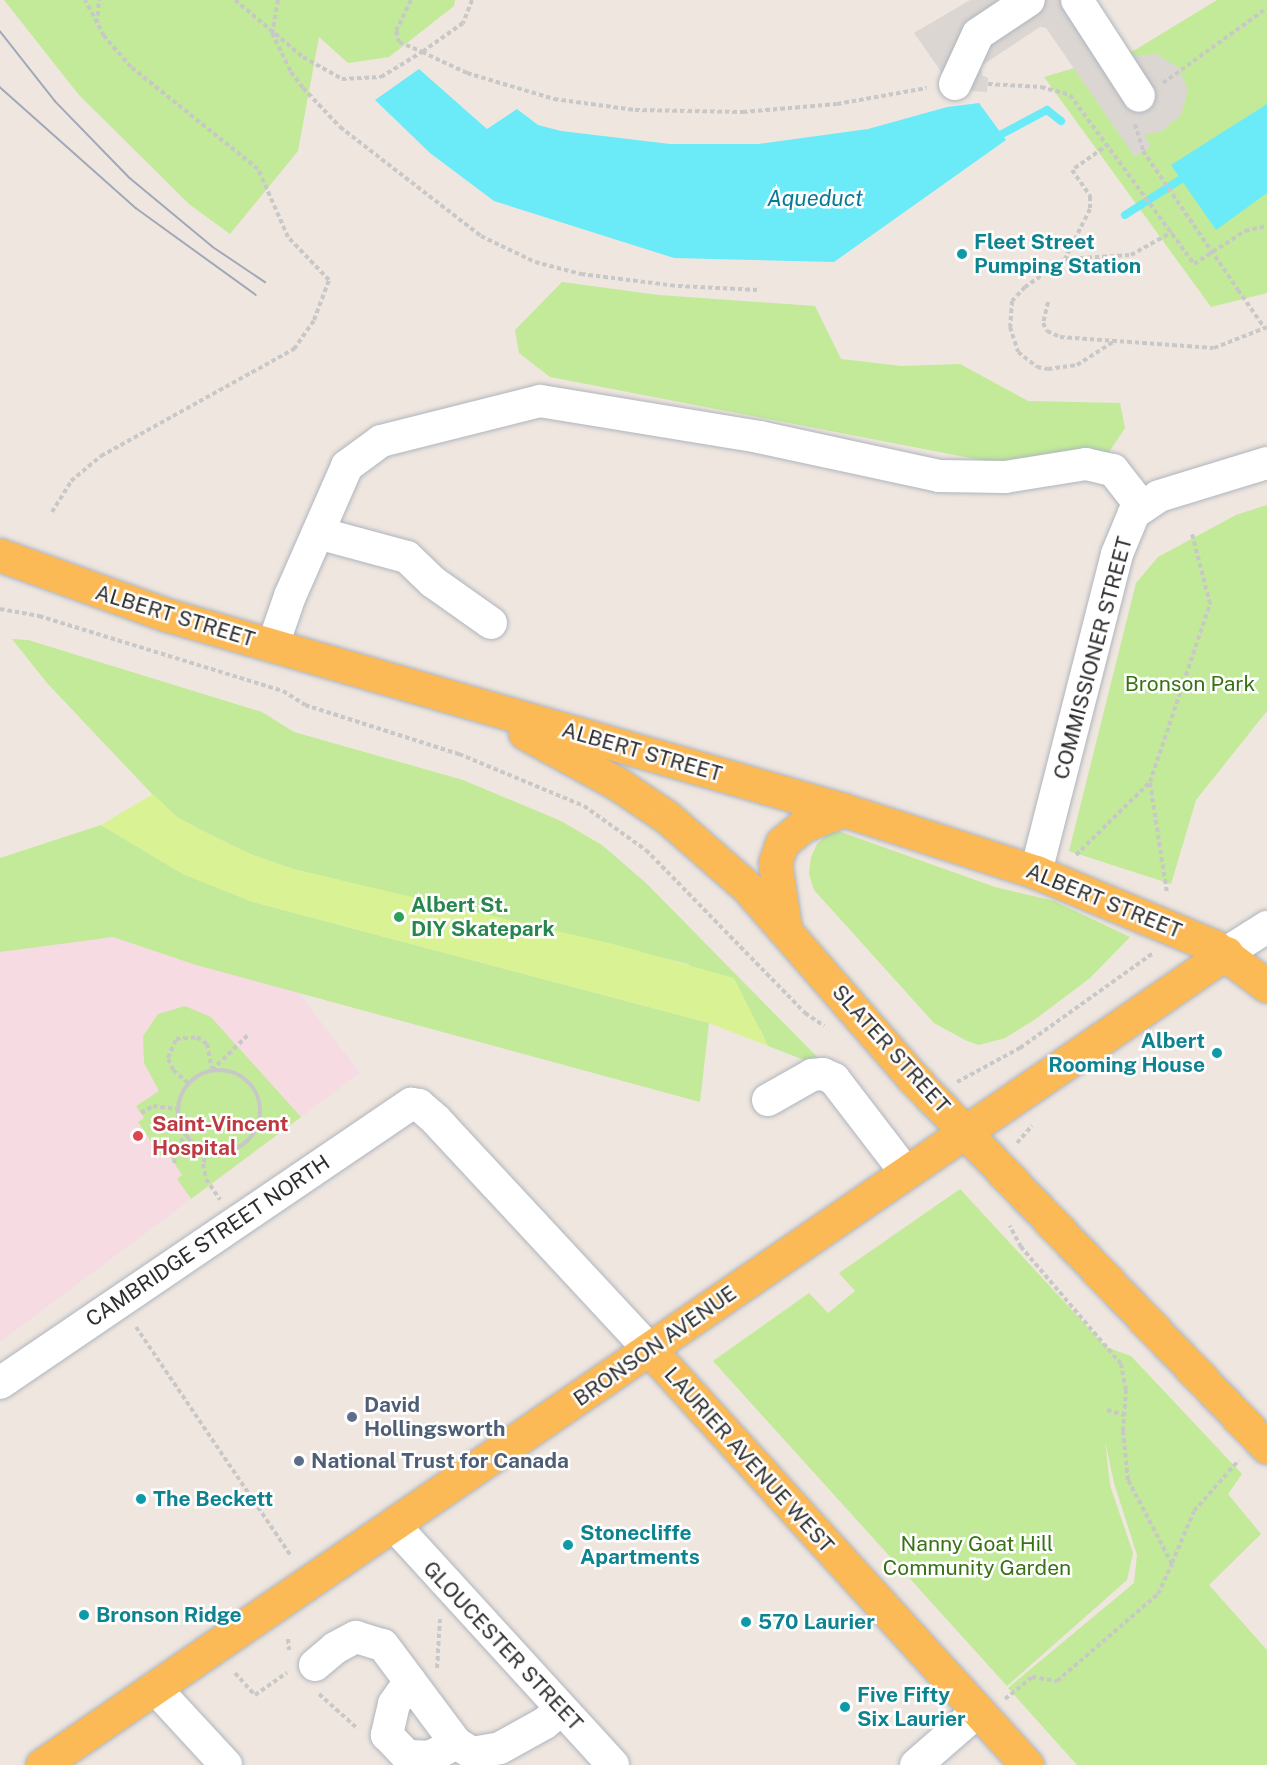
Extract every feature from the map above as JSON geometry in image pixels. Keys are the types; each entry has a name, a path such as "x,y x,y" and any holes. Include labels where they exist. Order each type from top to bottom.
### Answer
{"main road":[{"name":"ALBERT STREET","path":"0,555 95,592 474,705 844,810 1036,872 1110,900 1226,953 1267,986"},
{"name":"SLATER STREET","path":"474,705 618,784 667,817 707,850 785,928 914,1079 966,1131 1252,1449"},
{"path":"785,928 775,863 782,843 802,826 844,810"},
{"name":"BRONSON AVENUE","path":"42,1765 394,1526 1226,953"},
{"name":"LAURIER AVENUE WEST","path":"650,1350 1027,1765"}],"street":[{"path":"955,84 978,34 1029,0"},
{"path":"1077,0 1139,96"},
{"path":"273,645 347,466 381,441 540,401 759,437 939,476 1005,477 1086,464 1113,470 1142,507 1176,490 1267,463"},
{"name":"COMMISSIONER STREET","path":"1036,872 1117,554 1134,513 1142,507"},
{"path":"318,533 408,557 433,582 491,623"},
{"name":"BRONSON AVENUE","path":"1226,953 1267,927"},
{"path":"768,1100 812,1075 823,1074 834,1079 906,1173"},
{"name":"CAMBRIDGE STREET NORTH","path":"0,1383 402,1108 419,1105"},
{"name":"LAURIER AVENUE WEST","path":"419,1105 650,1350"},
{"name":"GLOUCESTER STREET","path":"394,1526 613,1765"},
{"path":"303,1671 335,1648 356,1637 383,1645 466,1754"},
{"path":"155,1688 226,1765"},
{"path":"414,1688 394,1704 387,1735 407,1756 466,1754 500,1748 545,1723 561,1709"},
{"path":"916,1765 978,1711"}],"path":[{"path":"52,512 71,480 101,456 294,349 314,320 328,287 328,277 288,237 258,169 131,67 97,25 85,0"},
{"path":"97,25 99,0"},
{"path":"236,0 272,33 322,70 342,79 381,77 422,52 463,22 472,0"},
{"path":"278,0 272,33 291,72 340,127 481,236 508,251 581,274 678,286 759,290"},
{"path":"411,0 396,31 399,42 507,86 554,99 635,111 778,110 862,101 955,84 1059,91 1080,104 1194,264 1245,231 1267,226"},
{"path":"1139,96 1174,78 1267,8"},
{"path":"1108,144 1072,170 1091,202 1065,259 1025,287 1012,301 1010,327 1018,352 1037,367 1062,369 1113,342"},
{"path":"1047,302 1044,323 1053,335 1113,342 1214,348 1265,327 1143,152"},
{"path":"1065,259 1131,255 1172,232"},
{"path":"1077,855 1150,782 1210,603 1192,534"},
{"path":"0,609 39,616 283,691 305,705 459,754 557,793 614,825 696,899 805,1013 828,1028"},
{"path":"1150,782 1167,892"},
{"path":"957,1082 1020,1048 1154,952"},
{"path":"212,1070 226,1070 244,1079 257,1095 260,1108 259,1121 245,1144 233,1151 207,1151 185,1136 177,1109 188,1083 212,1070 249,1034"},
{"path":"188,1083 173,1070 168,1058 176,1039 197,1037 207,1044 212,1070"},
{"path":"141,1113 153,1106 177,1109"},
{"path":"174,1163 176,1148 185,1136"},
{"path":"207,1151 203,1164 206,1179 224,1206"},
{"path":"1009,1222 1021,1247 1122,1364 1126,1390 1124,1415 1128,1480 1172,1564"},
{"path":"121,1300 291,1556"},
{"path":"1107,1410 1124,1415"},
{"path":"1008,1697 1032,1677 1057,1681 1158,1594 1194,1512 1239,1460 1252,1449"},
{"path":"414,1688 439,1664 439,1609"},
{"path":"288,1639 303,1671 362,1733"},
{"path":"235,1673 255,1695 303,1671"}],"shaded area":[{"path":"970,0 1094,0 1131,56 1156,54 1178,67 1188,90 1181,115 1162,131 1144,135 1151,146 1135,157 1046,28 1040,27 981,66 982,75 988,78 987,92 954,90 914,33"},
{"name":"Saint-Vincent Hospital","path":"253,932 360,1073 0,1342 0,935"}],"green space":[{"path":"4,0 455,0 454,6 389,57 348,63 319,37 298,151 230,234 189,204 79,95"},
{"path":"1217,0 1267,0 1267,293 1211,307 1044,77 1135,50"},
{"path":"562,282 659,295 815,306 841,359 901,366 960,364 1028,401 1120,403 1125,428 1109,452 1096,459 1017,467 550,377 519,353 515,330"},
{"name":"Bronson Park","path":"1267,505 1267,711 1196,800 1171,884 1069,851 1136,583 1158,557 1236,515"},
{"path":"12,639 28,640 262,712 294,732 463,780 561,821 602,845 646,883 830,1070 768,1046 760,1029 688,964 293,869 250,854 205,832 177,817 152,794 47,683"},
{"name":"Albert St. DIY Skatepark","path":"153,794 177,817 205,832 250,854 293,869 617,945 734,978 768,1046 709,1023 253,902 183,874 101,825"},
{"path":"101,825 183,874 253,902 709,1023 700,1102 196,965 113,937 0,952 0,858"},
{"path":"838,831 995,887 1054,901 1130,937 1090,978 1037,1018 1005,1038 979,1045 967,1041 934,1023 814,890 809,874 811,857 817,844 829,833"},
{"path":"185,1006 211,1017 301,1117 191,1199 177,1179 182,1175 167,1152 161,1156 138,1122 144,1118 136,1106 159,1091 144,1063 143,1036 158,1014"},
{"name":"Nanny Goat Hill Community Garden","path":"960,1189 1106,1347 1131,1356 1242,1474 1228,1494 1261,1534 1209,1585 1267,1650 1267,1765 1077,1765 1008,1688 1134,1583 1137,1555 1114,1483 1105,1441 1110,1485 1133,1553 1127,1580 1007,1686 713,1361 809,1293 828,1313 855,1291 839,1273"}],"water":[{"name":"Aqueduct","path":"419,69 487,129 517,109 538,125 561,131 670,144 758,144 868,129 947,107 979,103 1006,140 834,262 674,258 494,201 430,153 375,100"},
{"path":"1267,104 1267,193 1216,230 1171,165"}],"waterway":[{"path":"1002,134 1047,110 1061,121"},
{"path":"1125,215 1181,179"}],"tram line":[{"path":"0,31 55,101 130,178 213,247 265,282"},
{"path":"0,87 136,208 256,295"}],"place":[{"name":"Fleet Street Pumping Station","path":"962,254"},
{"name":"Albert St. DIY Skatepark","path":"399,917"},
{"name":"Albert Rooming House","path":"1217,1053"},
{"name":"Saint-Vincent Hospital","path":"138,1136"},
{"name":"David Hollingsworth","path":"352,1417"},
{"name":"National Trust for Canada","path":"299,1461"},
{"name":"The Beckett","path":"141,1499"},
{"name":"Stonecliffe Apartments","path":"568,1545"},
{"name":"Bronson Ridge","path":"84,1615"},
{"name":"570 Laurier","path":"746,1622"},
{"name":"Five Fifty Six Laurier","path":"845,1707"}]}
